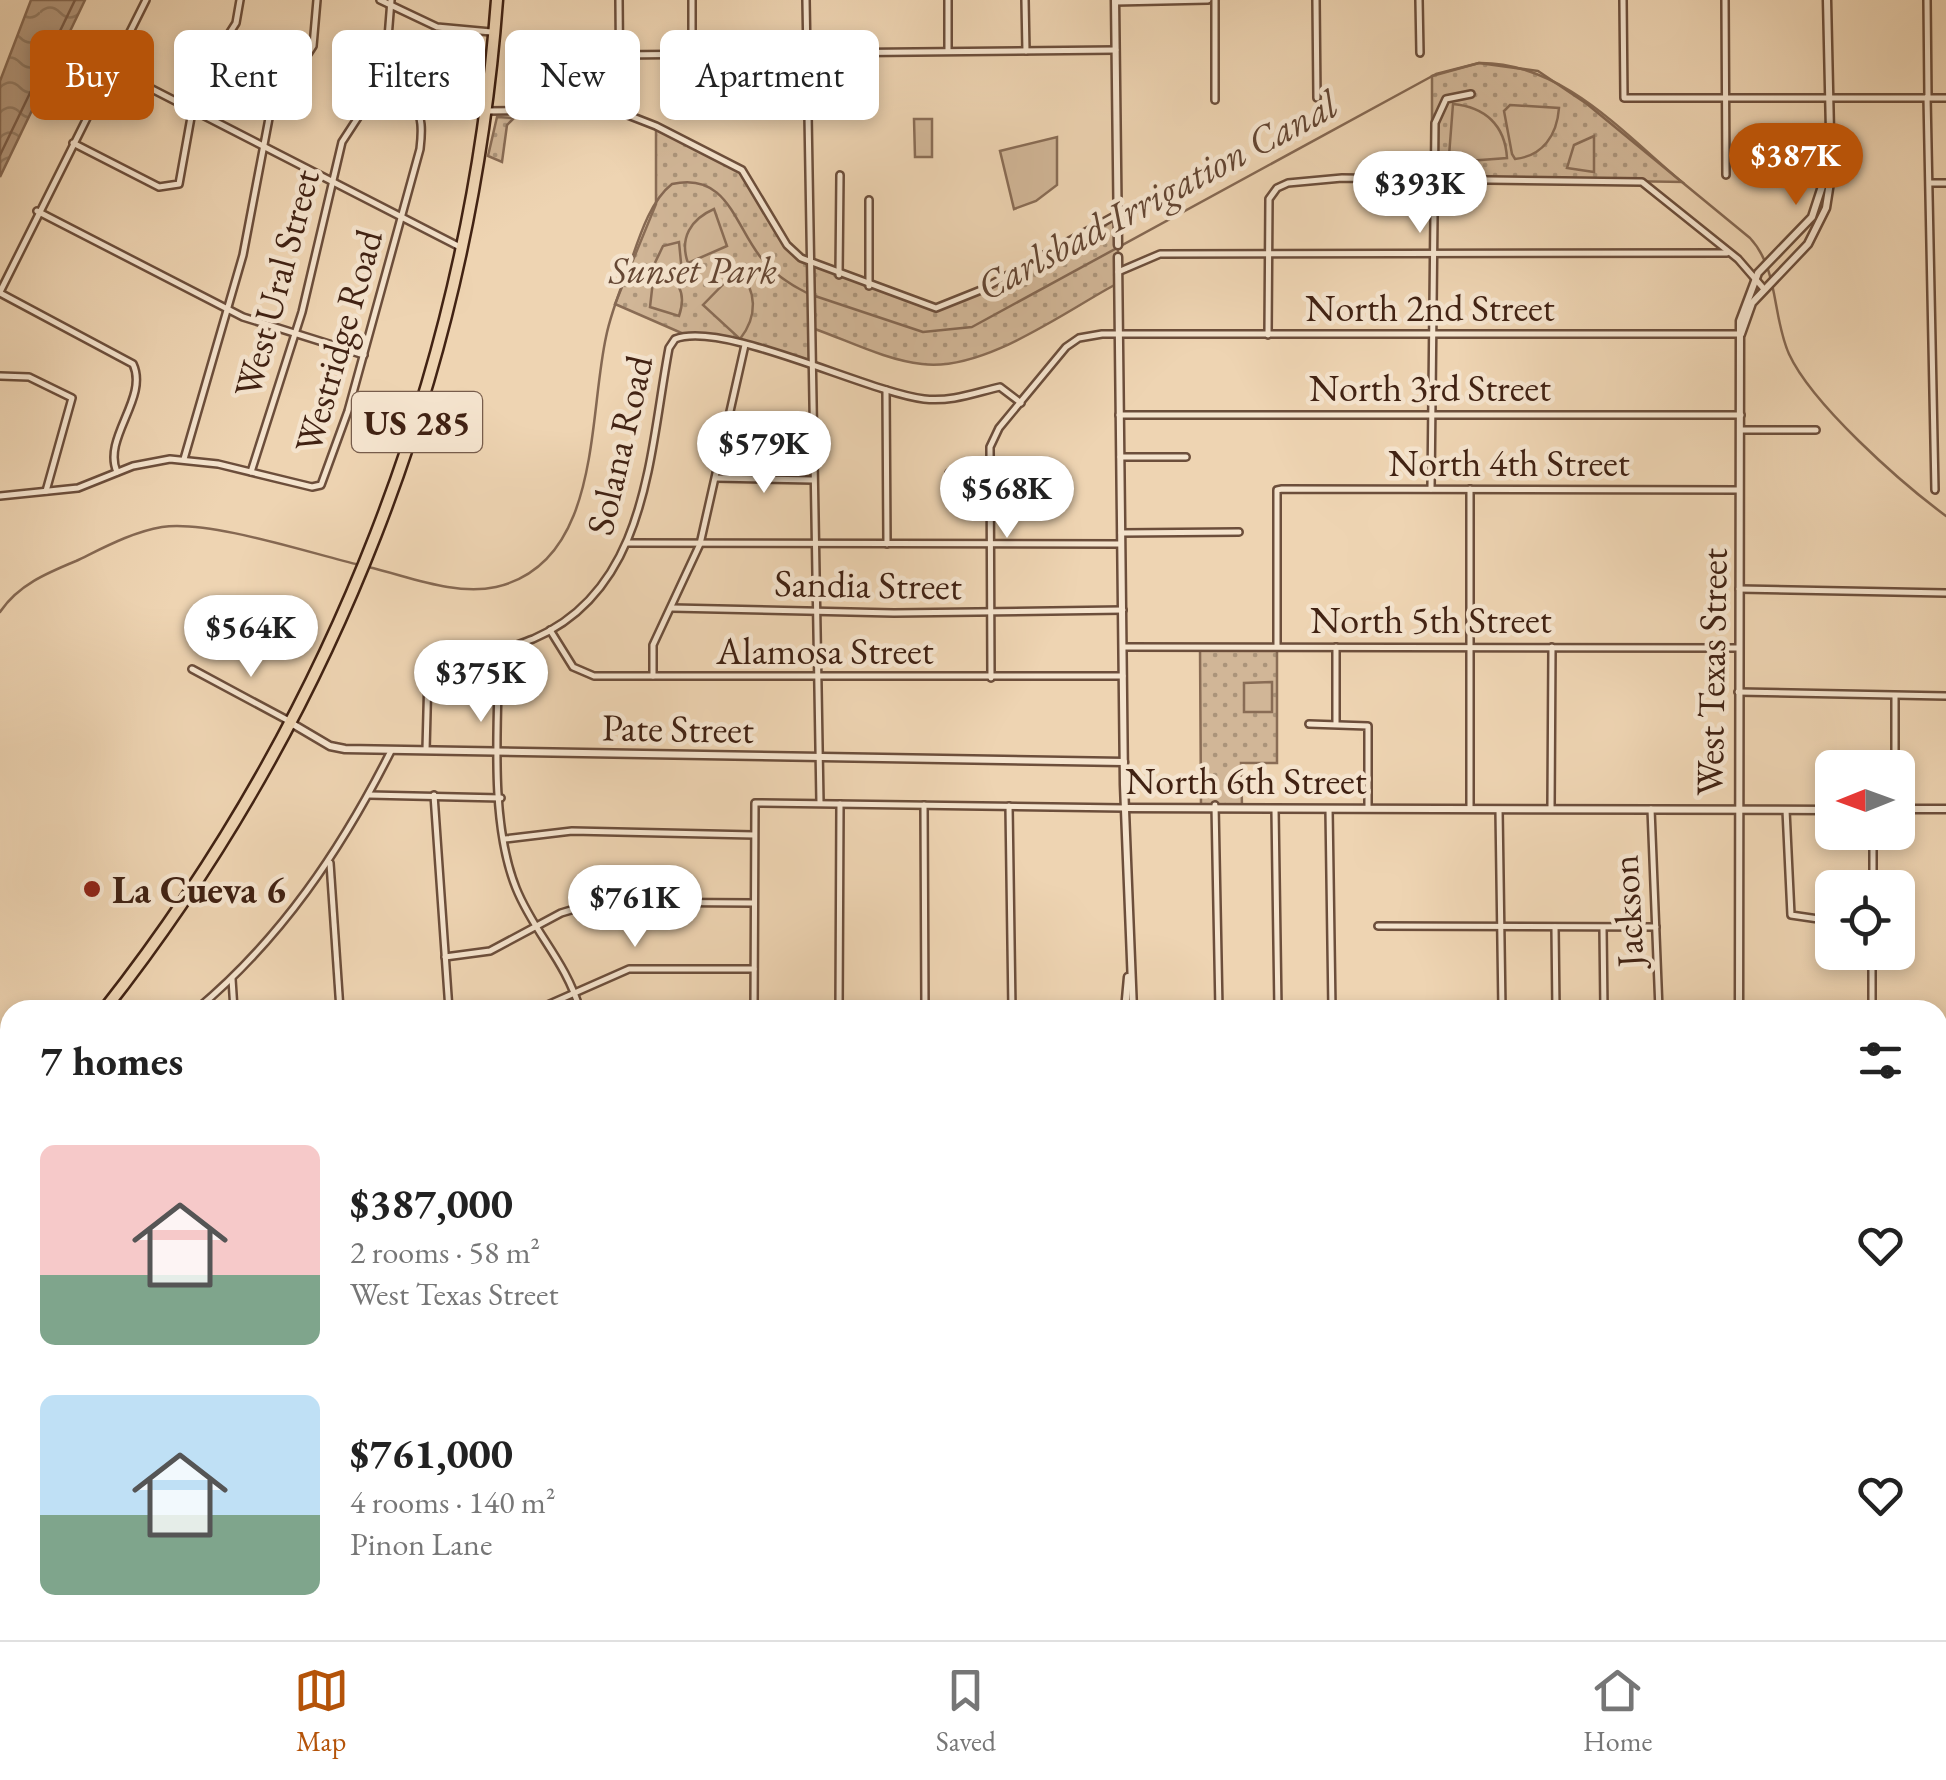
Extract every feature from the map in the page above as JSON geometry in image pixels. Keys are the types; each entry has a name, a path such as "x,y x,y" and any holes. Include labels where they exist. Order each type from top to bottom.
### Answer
{"highway":[{"name":"US 285","path":"111,1000 218,849 292,722 368,558 430,381 463,248 486,111 497,0"}],"street":[{"path":"131,30 146,0"},
{"path":"232,30 240,0"},
{"path":"184,459 254,208 272,108 313,46 318,0"},
{"path":"380,0 391,2 437,28 494,32"},
{"path":"619,0 620,30"},
{"path":"692,0 692,30"},
{"path":"806,0 807,30"},
{"path":"948,0 948,51"},
{"path":"1025,0 1026,51"},
{"path":"1131,1000 1124,762 1115,1 1212,0 1215,100"},
{"path":"1316,0 1317,98"},
{"path":"1419,0 1420,53"},
{"path":"1623,0 1624,98 1946,98"},
{"path":"1725,0 1726,175"},
{"path":"1756,275 1812,217 1828,168 1827,0"},
{"path":"1927,0 1935,490"},
{"name":"West Ural Street","path":"390,30 391,2"},
{"path":"879,51 1116,50"},
{"path":"1431,489 1432,178 1438,109 1450,96 1471,94"},
{"path":"486,111 505,111"},
{"path":"84,120 0,292 133,364 137,376 115,452 117,472"},
{"path":"72,143 171,189 183,178 192,120"},
{"path":"213,120 463,248"},
{"name":"West Ural Street","path":"252,472 294,334 344,135 355,120"},
{"name":"Westridge Road","path":"0,496 87,486 148,462 184,459 322,485 415,174 422,120"},
{"path":"639,120 736,165 755,186 786,244 809,262 930,308 946,307 1118,214"},
{"path":"808,120 820,803"},
{"name":"West Texas Street","path":"1742,334 1752,303 1818,229 1829,192 1828,168"},
{"path":"839,275 840,174"},
{"path":"1268,335 1269,199 1282,184 1342,178 1645,183 1756,275 1764,289"},
{"path":"1931,183 1946,183"},
{"path":"869,200 870,286"},
{"path":"37,211 226,310 364,354"},
{"path":"1118,272 1152,254 1730,254"},
{"name":"West Texas Street","path":"1739,1000 1742,309 1756,275"},
{"name":"North 2nd Street","path":"1118,335 1742,334"},
{"name":"Solana Road","path":"426,750 428,674 433,660 453,650 499,650 550,630 603,588 626,543 645,481 670,343 686,335 745,345 886,390 941,400 1000,387 1021,403"},
{"path":"991,678 988,472 992,440 1073,341 1118,335"},
{"path":"653,676 654,645 700,544 745,345"},
{"path":"0,376 30,377 72,398 46,491"},
{"path":"886,390 888,544"},
{"name":"North 3rd Street","path":"1120,415 1741,415"},
{"path":"1741,430 1816,430"},
{"path":"1120,457 1186,457"},
{"path":"949,473 988,472"},
{"path":"716,478 814,480"},
{"path":"1470,488 1470,807"},
{"name":"North 4th Street","path":"1277,645 1277,490 1740,490"},
{"path":"1121,533 1239,532"},
{"path":"626,543 1121,544"},
{"path":"1739,589 1946,593"},
{"name":"Sandia Street","path":"672,608 990,613 1122,610"},
{"name":"Alamosa Street","path":"550,630 566,658 581,673 818,679 1123,676"},
{"path":"1336,646 1336,724"},
{"name":"North 5th Street","path":"1123,647 1738,648"},
{"path":"1551,808 1552,647"},
{"path":"499,650 498,751 504,838 515,887 564,966 577,1000"},
{"name":"Pate Street","path":"192,669 338,748 1124,762"},
{"path":"1738,692 1946,696"},
{"path":"1895,750 1896,696"},
{"path":"1309,724 1368,727 1368,806"},
{"path":"208,1000 232,979 330,861 392,750"},
{"path":"368,795 500,798"},
{"path":"434,795 448,1000"},
{"name":"North 6th Street","path":"754,835 754,803 1815,810"},
{"path":"839,1000 840,804"},
{"path":"924,805 925,1000"},
{"path":"1215,805 1219,1000"},
{"path":"1009,806 1012,1000"},
{"path":"1276,806 1278,1000"},
{"path":"1329,806 1332,1000"},
{"path":"1499,807 1502,1000"},
{"name":"Jackson","path":"1651,809 1659,1000"},
{"path":"1915,809 1946,809"},
{"path":"1786,810 1791,914 1799,920 1815,920"},
{"path":"504,838 572,831 754,835 754,1000"},
{"path":"330,861 339,1000"},
{"path":"445,957 490,951 560,914 598,902 754,903"},
{"path":"1378,926 1656,927"},
{"path":"1555,927 1556,1000"},
{"path":"1602,928 1604,1000"},
{"path":"555,1000 637,968 754,970"},
{"path":"1872,970 1872,1000"},
{"path":"1126,1000 1129,976"},
{"path":"232,979 233,1000"}],"green space":[{"path":"1479,63 1509,66 1564,87 1614,123 1682,182 1432,178 1432,76"},
{"path":"1453,104 1475,109 1491,120 1502,136 1507,158 1454,162 1449,156"},
{"path":"1510,105 1559,108 1552,135 1541,149 1515,159 1504,111"},
{"path":"497,117 512,120 507,125 502,162 488,156"},
{"path":"914,119 932,119 932,157 915,157"},
{"name":"Sunset Park","path":"656,126 728,160 748,177 796,254 930,308 971,295 1118,214 1118,283 997,350 946,364 894,358 812,328 811,365 766,349 686,335 615,304 656,204"},
{"path":"1594,136 1594,172 1567,168 1574,145"},
{"path":"1057,137 1057,185 1036,201 1014,209 1000,151"},
{"path":"714,209 727,246 688,263 685,245 689,230"},
{"path":"679,242 682,273 678,276 652,269 663,246"},
{"path":"738,269 749,286 753,304 750,321 740,339 703,305"},
{"path":"654,272 670,278 679,287 679,316 650,307"},
{"path":"1277,645 1277,763 1241,763 1242,806 1201,805 1200,647"},
{"path":"1272,682 1272,712 1244,712 1244,683"}],"water":[{"path":"31,0 85,0 71,30 30,30 30,115 0,177 0,81"}],"waterway":[{"name":"Carlsbad Irrigation Canal","path":"815,296 923,332 972,327 1436,74 1479,63 1538,71 1587,104 1750,238 1766,264 1784,339 1800,374 1859,441 1946,516"},
{"name":"Carlsbad Irrigation Canal","path":"368,567 431,584 480,589 530,573 555,549 572,519 584,484 613,309 646,221 657,200 672,184 691,182 718,194 767,264 807,293"},
{"name":"Carlsbad Irrigation Canal","path":"0,612 15,594 44,575 129,537 162,527 233,533 360,565"}],"place":[{"name":"La Cueva 6","path":"92,889"}]}
